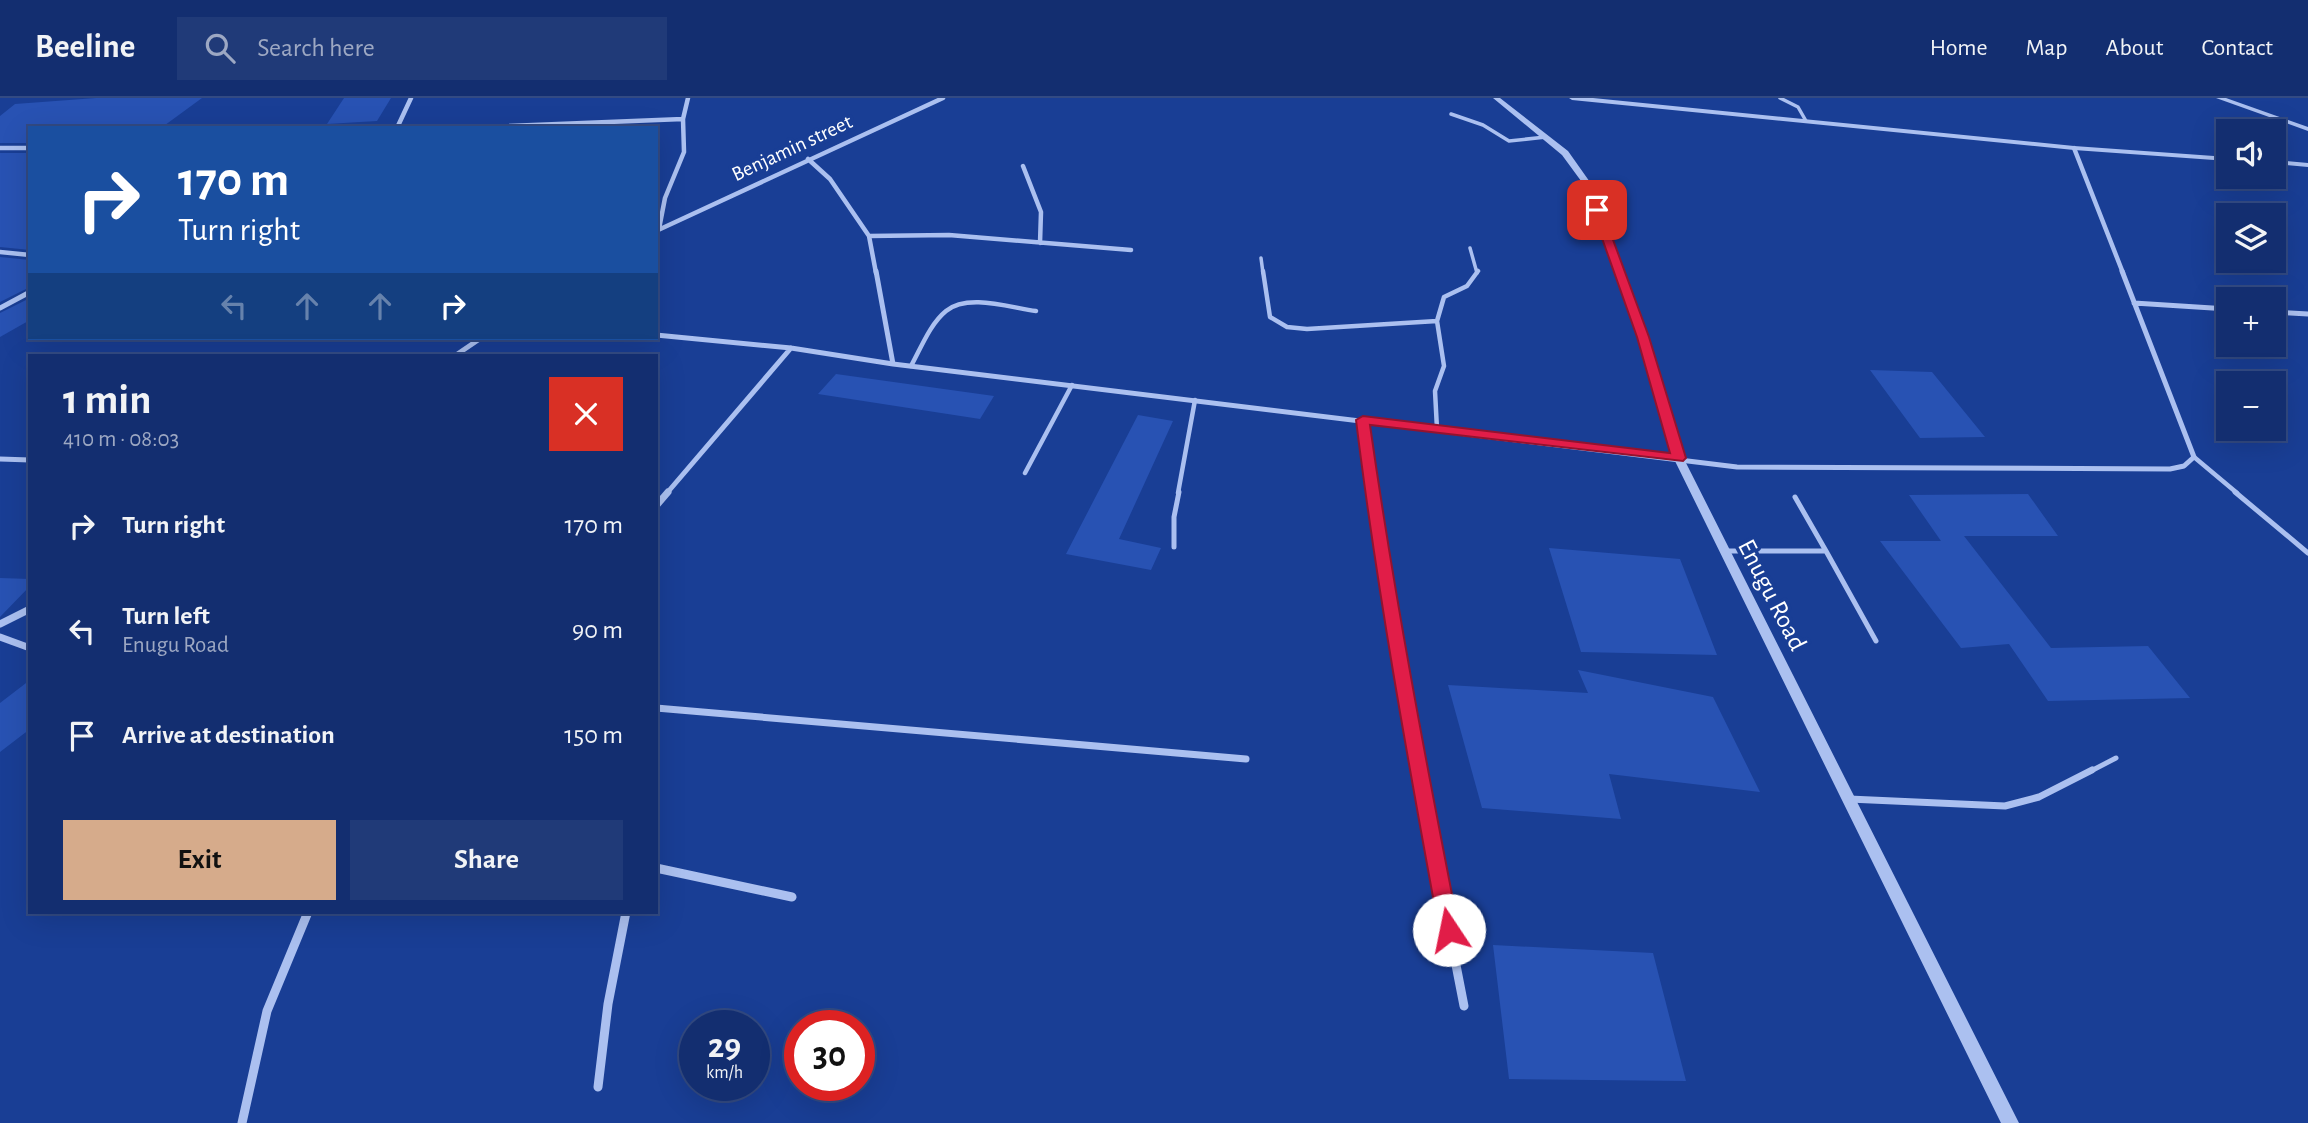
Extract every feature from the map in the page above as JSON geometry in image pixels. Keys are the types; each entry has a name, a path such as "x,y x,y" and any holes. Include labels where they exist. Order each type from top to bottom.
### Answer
{"street":[{"path":"398,126 411,98"},
{"path":"658,226 665,198 684,152 683,119 688,98"},
{"path":"917,98 923,106"},
{"name":"Benjamin street","path":"658,230 943,98"},
{"name":"Enugu Road","path":"1496,98 1565,153 1588,185 1643,337 1679,458 2010,1123"},
{"path":"1572,98 2074,148 2216,158"},
{"path":"2219,98 2308,129"},
{"path":"510,126 683,119"},
{"path":"0,148 28,148"},
{"path":"658,335 791,348 893,364 1737,467 2169,469 2184,466 2194,457 2074,148"},
{"path":"808,159 830,179 870,236 893,364"},
{"path":"2286,163 2308,165"},
{"path":"1023,166 1041,212 1040,243"},
{"path":"870,236 949,235 1131,250"},
{"path":"0,252 28,255"},
{"path":"0,308 28,293"},
{"path":"2134,303 2216,308"},
{"path":"2286,313 2308,314"},
{"path":"457,354 478,340"},
{"path":"658,504 791,348"},
{"path":"1363,420 1374,508 1415,754 1464,1006"},
{"path":"0,459 28,460"},
{"path":"0,624 28,609"},
{"path":"0,638 28,647"},
{"path":"658,708 1246,759"},
{"path":"658,868 792,897"},
{"path":"242,1123 267,1011 307,914"},
{"path":"597,1087 608,1004 626,914"}],"lane":[{"path":"1780,98 1798,107 1806,121"},
{"path":"1451,114 1483,125 1509,141 1546,137"},
{"path":"1437,429 1435,391 1444,366 1437,321 1444,297 1467,286 1478,272 1471,248"},
{"path":"1261,258 1269,317 1287,327 1307,329 1437,321"},
{"path":"911,366 945,311 957,304 973,303 1036,311"},
{"path":"1025,473 1072,385"},
{"path":"1174,547 1174,517 1195,400"},
{"path":"2194,457 2308,553"},
{"path":"1795,497 1876,641"},
{"path":"1725,551 1825,551"},
{"path":"1849,799 2005,806 2039,797 2116,758"}],"building":[{"path":"96,98 202,98 164,126 28,126 28,143 0,143 0,116 15,104"},
{"path":"344,98 391,98 377,121 327,124"},
{"path":"0,153 28,153 28,250 0,247"},
{"path":"0,257 28,260 28,288 0,302"},
{"path":"28,299 28,321 0,337 0,313"},
{"path":"1870,370 1932,372 1985,437 1920,438"},
{"path":"836,374 994,396 980,419 818,394"},
{"path":"1138,415 1173,421 1119,539 1161,548 1151,570 1066,554"},
{"path":"2028,494 2058,536 1964,536 2051,648 2148,646 2190,698 2048,701 2009,644 1961,648 1880,541 1941,541 1909,495"},
{"path":"1549,548 1680,559 1717,655 1581,652"},
{"path":"0,578 28,579 28,588 0,617"},
{"path":"1578,670 1713,697 1760,792 1609,774 1621,819 1482,808 1448,685 1588,693"},
{"path":"28,682 28,731 0,752 0,703"},
{"path":"1493,945 1653,953 1686,1081 1509,1079"}],"route":[{"path":"1449,930 1415,754 1374,508 1363,420 1679,458 1643,337 1597,210"}]}
